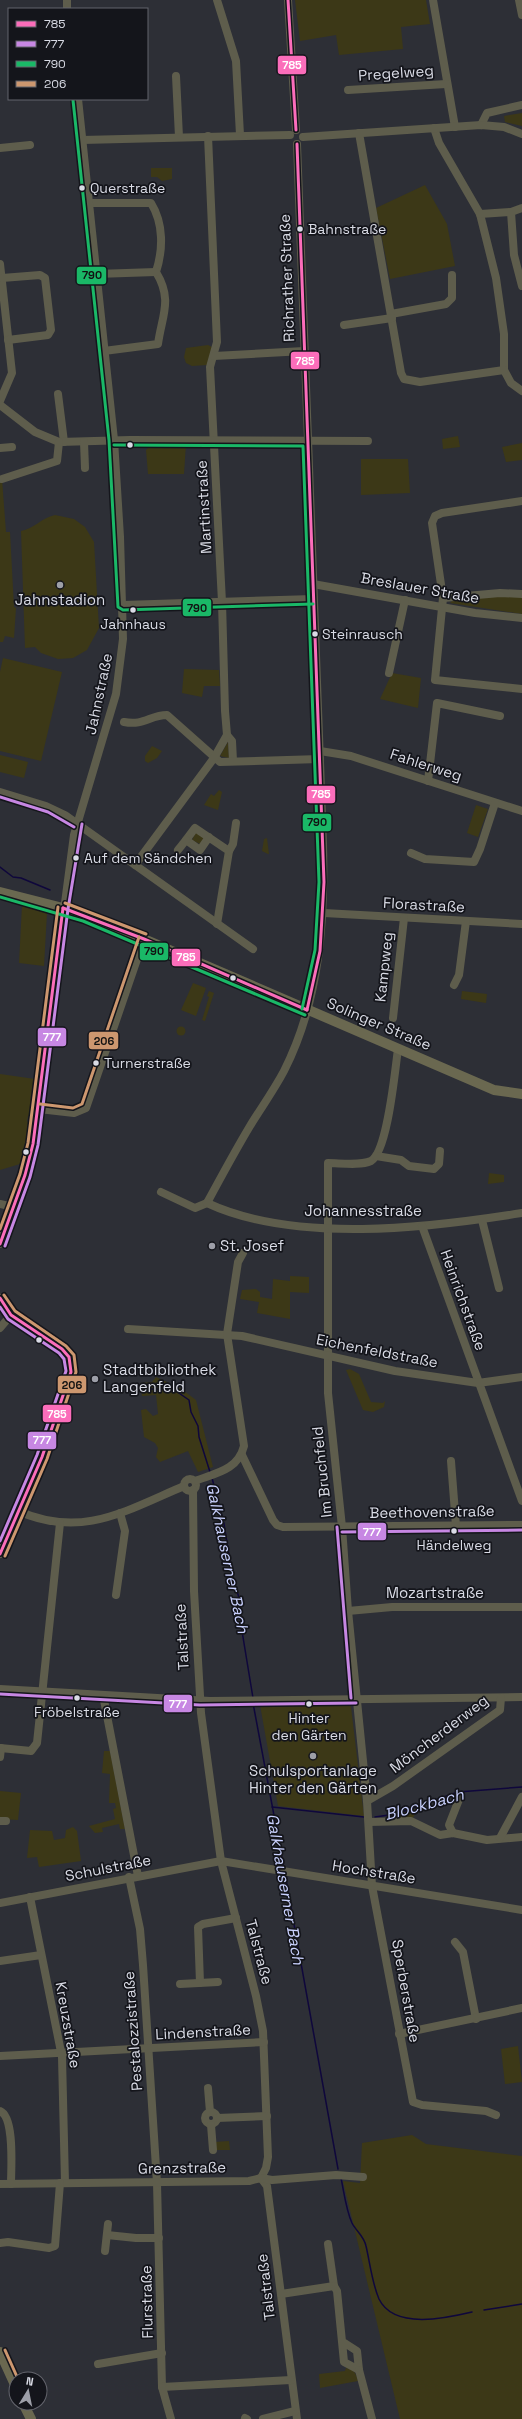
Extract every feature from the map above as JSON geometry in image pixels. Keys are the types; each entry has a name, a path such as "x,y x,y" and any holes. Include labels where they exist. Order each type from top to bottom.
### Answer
{"main road":[{"path":"0,892 63,908 144,939 307,1010"},
{"name":"Solinger Straße","path":"307,1010 494,1090 522,1094"},
{"path":"0,2352 9,2371"}],"street":[{"path":"217,0 236,61 240,135"},
{"path":"288,0 293,133 290,141 297,144 301,142 303,137"},
{"path":"433,0 446,84 455,127"},
{"path":"519,0 522,15"},
{"path":"176,76 179,137"},
{"name":"Pregelweg","path":"348,90 446,84"},
{"name":"Jahnstraße","path":"77,823 116,694 123,639 123,605 114,440 78,100"},
{"path":"482,125 487,113 522,105"},
{"path":"303,137 482,125 504,128 522,134"},
{"path":"434,128 439,144 480,214 496,278 504,334 504,370 511,383 522,391"},
{"path":"82,140 301,132 303,137"},
{"path":"359,133 401,373 408,381 420,382 504,370"},
{"name":"Martinstraße","path":"208,136 217,338 214,356 210,367 215,440 227,735 232,741 233,762"},
{"name":"Richrather Straße","path":"297,144 320,755 324,913 320,951 307,1010"},
{"path":"0,148 30,145"},
{"path":"88,203 151,203 156,210 162,244 156,272 166,290 167,303 158,344 104,351"},
{"path":"480,214 511,212 522,208"},
{"path":"511,212 514,255 522,286"},
{"path":"0,264 12,373 0,401"},
{"path":"96,274 156,272"},
{"path":"2,278 40,275 45,278 51,330 48,336 8,340"},
{"path":"344,326 446,304 452,298 452,275"},
{"path":"214,356 304,351"},
{"path":"2,479 57,461 61,442 58,394"},
{"path":"0,405 35,432 61,442 114,440 368,441"},
{"path":"84,442 85,468"},
{"path":"0,448 12,447"},
{"path":"522,501 434,516 432,528 443,598 435,680 522,689"},
{"name":"Breslauer Straße","path":"313,584 442,607 522,618"},
{"name":"Breslauer Straße","path":"443,598 500,593 522,594"},
{"path":"123,605 314,599"},
{"path":"389,673 405,600"},
{"path":"428,781 437,703 500,716"},
{"path":"124,722 140,724 158,715 167,715 214,758"},
{"path":"135,865 214,758 227,735"},
{"name":"Fahlerweg","path":"214,758 220,762 233,762 320,755 351,756 522,811"},
{"path":"0,792 46,806 65,814 253,949"},
{"path":"412,853 425,859 474,862 480,849 495,803"},
{"path":"0,1244 28,1164 39,1109 63,908 77,823"},
{"path":"217,924 229,851 233,844 236,823"},
{"path":"178,850 195,828 229,851"},
{"path":"186,840 200,850 209,837"},
{"name":"Florastraße","path":"324,913 522,924"},
{"name":"Kampweg","path":"393,1018 404,918"},
{"path":"454,985 459,975 466,921"},
{"path":"39,1109 74,1113 86,1108 98,1077 144,939"},
{"name":"Solinger Straße","path":"207,1203 249,1128 284,1071 307,1010"},
{"path":"398,1049 389,1112 382,1146 376,1156 401,1160 409,1166 434,1169 439,1164 440,1151"},
{"name":"Im Bruchfeld","path":"367,1801 328,1393 328,1163 365,1162 376,1156"},
{"path":"161,1192 195,1208 207,1203"},
{"name":"Johannesstraße","path":"207,1203 240,1216 286,1224 329,1227 422,1226 522,1214"},
{"path":"0,1204 13,1207"},
{"path":"482,1220 499,1288"},
{"name":"Heinrichstraße","path":"422,1226 478,1383 519,1482 522,1501"},
{"path":"18,1512 45,1521 60,1523 92,1522 120,1513 184,1486 187,1480 191,1478 195,1481 234,1465 242,1455 244,1446 227,1334 238,1262 243,1253"},
{"path":"0,1298 11,1315"},
{"path":"0,1307 56,1344 69,1357 72,1372 42,1457 0,1554"},
{"path":"0,1328 11,1315"},
{"name":"Eichenfeldstraße","path":"128,1329 227,1334 395,1372 478,1383 522,1377"},
{"name":"Beethovenstraße","path":"242,1455 278,1525 342,1527 522,1525"},
{"path":"450,1461 456,1526"},
{"path":"184,1486 188,1490 193,1490 196,1487 195,1481"},
{"name":"Talstraße","path":"193,1490 194,1591 200,1700 221,1861 256,1996 264,2042 268,2157 266,2168 261,2178 267,2186 296,2415"},
{"path":"116,1596 125,1531 120,1513"},
{"path":"0,1751 28,1751 36,1746 60,1523"},
{"name":"Mozartstraße","path":"348,1611 392,1607 522,1607"},
{"path":"0,1689 200,1700 253,1701 356,1698 501,1698"},
{"path":"103,1695 138,1876"},
{"name":"Möncherderweg","path":"367,1801 393,1786 500,1710 501,1698 522,1697"},
{"path":"453,1834 449,1825 460,1797"},
{"path":"500,1838 522,1797"},
{"path":"367,1801 372,1886"},
{"path":"369,1822 410,1822 440,1835 453,1834 488,1840 522,1837"},
{"name":"Schulstraße","path":"0,1903 129,1877 221,1861"},
{"name":"Hochstraße","path":"221,1861 522,1910"},
{"name":"Pestalozzistraße","path":"129,1877 140,1929 157,2183"},
{"name":"Sperberstraße","path":"372,1886 413,2102 422,2105 486,2111 496,2115"},
{"name":"Kreuzstraße","path":"0,2243 8,2242 49,2248 55,2246 63,2183 60,2053 30,1897"},
{"path":"200,1983 198,1927 203,1924 236,1918"},
{"path":"455,1942 463,1952 476,2019"},
{"path":"0,1961 41,1955"},
{"path":"180,1984 218,1982"},
{"path":"399,2034 476,2019 522,2008"},
{"name":"Lindenstraße","path":"0,2056 264,2042"},
{"path":"208,2088 210,2112"},
{"path":"0,2111 6,2117 10,2127 11,2184"},
{"path":"210,2112 215,2113 218,2118"},
{"path":"210,2112 206,2114 204,2119 211,2125 213,2150"},
{"path":"218,2118 267,2116"},
{"path":"211,2125 216,2123 218,2118"},
{"name":"Grenzstraße","path":"0,2184 249,2182 261,2178 272,2180 349,2174 363,2177"},
{"name":"Flurstraße","path":"157,2183 162,2387 171,2419"},
{"path":"105,2251 108,2224"},
{"path":"107,2235 136,2238 159,2238"},
{"path":"328,2244 334,2286 337,2291 344,2362 359,2370"},
{"path":"281,2294 334,2286"},
{"path":"343,2342 357,2351 359,2370 372,2419"},
{"path":"98,2364 162,2353"},
{"path":"162,2387 291,2380"},
{"path":"263,2419 296,2415"}],"shaded area":[{"path":"295,0 426,0 430,24 401,27 403,49 339,55 336,35 300,41"},
{"path":"522,113 522,126 505,122 504,116"},
{"path":"151,168 172,168 172,179 162,181 157,177 151,177"},
{"path":"425,185 447,224 455,266 390,279 376,208"},
{"path":"208,345 212,347 207,365 192,366 186,363 184,357 186,348"},
{"path":"458,436 460,447 443,449 442,439"},
{"path":"522,443 522,460 506,462 502,447"},
{"path":"186,444 184,474 148,474 146,450 151,445"},
{"path":"361,459 408,459 410,493 361,495"},
{"path":"0,478 2,479 6,532 10,532 14,607 16,608 14,638 5,636 3,642 0,642"},
{"name":"Jahnstadion","path":"55,515 74,519 85,527 94,542 99,628 87,650 73,658 58,659 41,653 35,647 25,648 21,531 30,528 50,516"},
{"path":"522,596 522,614 450,603 452,601 482,597"},
{"path":"3,658 62,672 41,761 0,751 0,672"},
{"path":"184,669 219,670 220,686 204,686 202,697 182,693"},
{"path":"392,673 421,678 418,708 380,699"},
{"path":"228,742 229,758 220,756"},
{"path":"152,746 162,751 157,758 148,763 145,761 145,756"},
{"path":"0,755 28,762 24,778 0,772"},
{"path":"219,790 222,792 218,810 204,805 211,794 214,796"},
{"path":"476,805 488,809 478,837 467,833"},
{"path":"196,832 204,838 200,844 192,840"},
{"path":"267,838 269,854 262,851 264,839"},
{"path":"22,905 47,913 44,966 19,963"},
{"path":"193,983 206,988 196,1016 181,1010"},
{"path":"209,991 214,993 205,1021 202,1020 209,997 207,996"},
{"path":"462,991 487,994 486,1003 461,999"},
{"path":"179,1027 183,1027 185,1031 183,1035 179,1035 177,1033 177,1029"},
{"path":"0,1074 35,1079 31,1114 28,1116 27,1121 30,1124 20,1164 0,1170"},
{"path":"489,1173 504,1175 504,1182 488,1184"},
{"path":"290,1276 309,1277 309,1293 290,1292 290,1319 257,1313 259,1302 240,1299 242,1290 256,1289 260,1292 260,1297 272,1299 273,1279 290,1281"},
{"path":"350,1369 359,1374 371,1402 383,1403 385,1401 384,1407 373,1412 363,1410 346,1370"},
{"path":"156,1377 180,1388 196,1400 213,1467 198,1472 188,1451 160,1462 156,1457 158,1448 155,1443 144,1437 141,1410 146,1409 153,1416 158,1414 156,1395 142,1396 140,1383 152,1382"},
{"name":"Schulsportanlage Hinter den Gärten","path":"347,1703 351,1707 364,1816 278,1806 260,1705"},
{"path":"104,1751 110,1751 125,1829 120,1829 119,1824 102,1828 103,1832 95,1833 89,1826 115,1819 113,1809 116,1808 115,1803 109,1803 110,1774 102,1773"},
{"path":"0,1791 21,1793 18,1820 0,1819"},
{"path":"418,1808 412,1820 394,1818 394,1816"},
{"path":"73,1827 77,1831 81,1861 39,1867 37,1857 27,1858 30,1830 52,1831 54,1840 65,1838 66,1830"},
{"path":"518,2046 522,2082 505,2084 501,2049"},
{"path":"412,2135 426,2144 522,2156 522,2419 400,2419 343,2181 360,2183 362,2143"},
{"path":"229,2141 230,2150 214,2150 214,2142"},
{"path":"346,2368 351,2369 354,2372 358,2381 320,2388 319,2374 345,2371"}],"waterway":[{"path":"0,867 13,877 21,878 50,890"},
{"name":"Galkhauserner Bach","path":"142,1389 173,1389 189,1400 191,1412 198,1426 199,1437 210,1472"},
{"name":"Galkhauserner Bach","path":"212,1478 224,1524 232,1575 240,1601 241,1625 253,1698"},
{"name":"Galkhauserner Bach","path":"253,1703 284,1869"},
{"name":"Blockbach","path":"375,1817 396,1814 458,1792 522,1787"},
{"name":"Blockbach","path":"272,1807 364,1817"},
{"name":"Galkhauserner Bach","path":"285,1874 338,2169"},
{"name":"Galkhauserner Bach","path":"341,2178 350,2218 365,2242 377,2293 386,2309 396,2315 422,2319 436,2319 472,2312"},
{"name":"Galkhauserner Bach","path":"484,2310 522,2304"}],"transit line":[{"name":"785","path":"288,0 296,130"},
{"name":"790","path":"73,100 109,440 118,607 123,610 313,604"},
{"name":"785","path":"297,144 324,882 320,951 307,1010"},
{"name":"790","path":"114,445 303,446 319,882 315,950 302,1009"},
{"name":"777","path":"0,797 48,812 74,827"},
{"name":"777","path":"5,1246 30,1177 38,1145 68,909 82,824"},
{"name":"790","path":"0,897 83,921 305,1015"},
{"name":"206","path":"65,903 146,934"},
{"name":"206","path":"0,1229 20,1174 28,1143 58,907"},
{"name":"785","path":"63,908 144,939 307,1010"},
{"name":"785","path":"0,1244 25,1175 33,1144 63,908"},
{"name":"206","path":"40,1104 73,1108 82,1104 139,937"},
{"name":"206","path":"4,1295 15,1311 66,1346 74,1355 76,1372 47,1459 5,1556"},
{"name":"785","path":"0,1298 11,1315 62,1349 69,1357 71,1372 42,1457 0,1554"},
{"name":"777","path":"0,1307 8,1319 59,1353 64,1359 66,1371 37,1455 0,1541"},
{"name":"777","path":"337,1527 351,1698"},
{"name":"777","path":"342,1532 522,1530"},
{"name":"777","path":"0,1694 200,1705 356,1703"},
{"name":"206","path":"5,2350 14,2371"}],"place":[{"name":"Querstraße","path":"82,188"},
{"name":"Bahnstraße","path":"300,229"},
{"name":"Jahnstadion","path":"60,585"},
{"name":"Jahnhaus","path":"133,610"},
{"name":"Steinrausch","path":"315,634"},
{"name":"Auf dem Sändchen","path":"76,858"},
{"name":"Turnerstraße","path":"96,1063"},
{"name":"St. Josef","path":"212,1246"},
{"name":"Stadtbibliothek Langenfeld","path":"95,1379"},
{"name":"Händelweg","path":"454,1531"},
{"name":"Fröbelstraße","path":"77,1698"},
{"name":"Hinter den Gärten","path":"309,1704"},
{"name":"Schulsportanlage Hinter den Gärten","path":"313,1756"}]}
